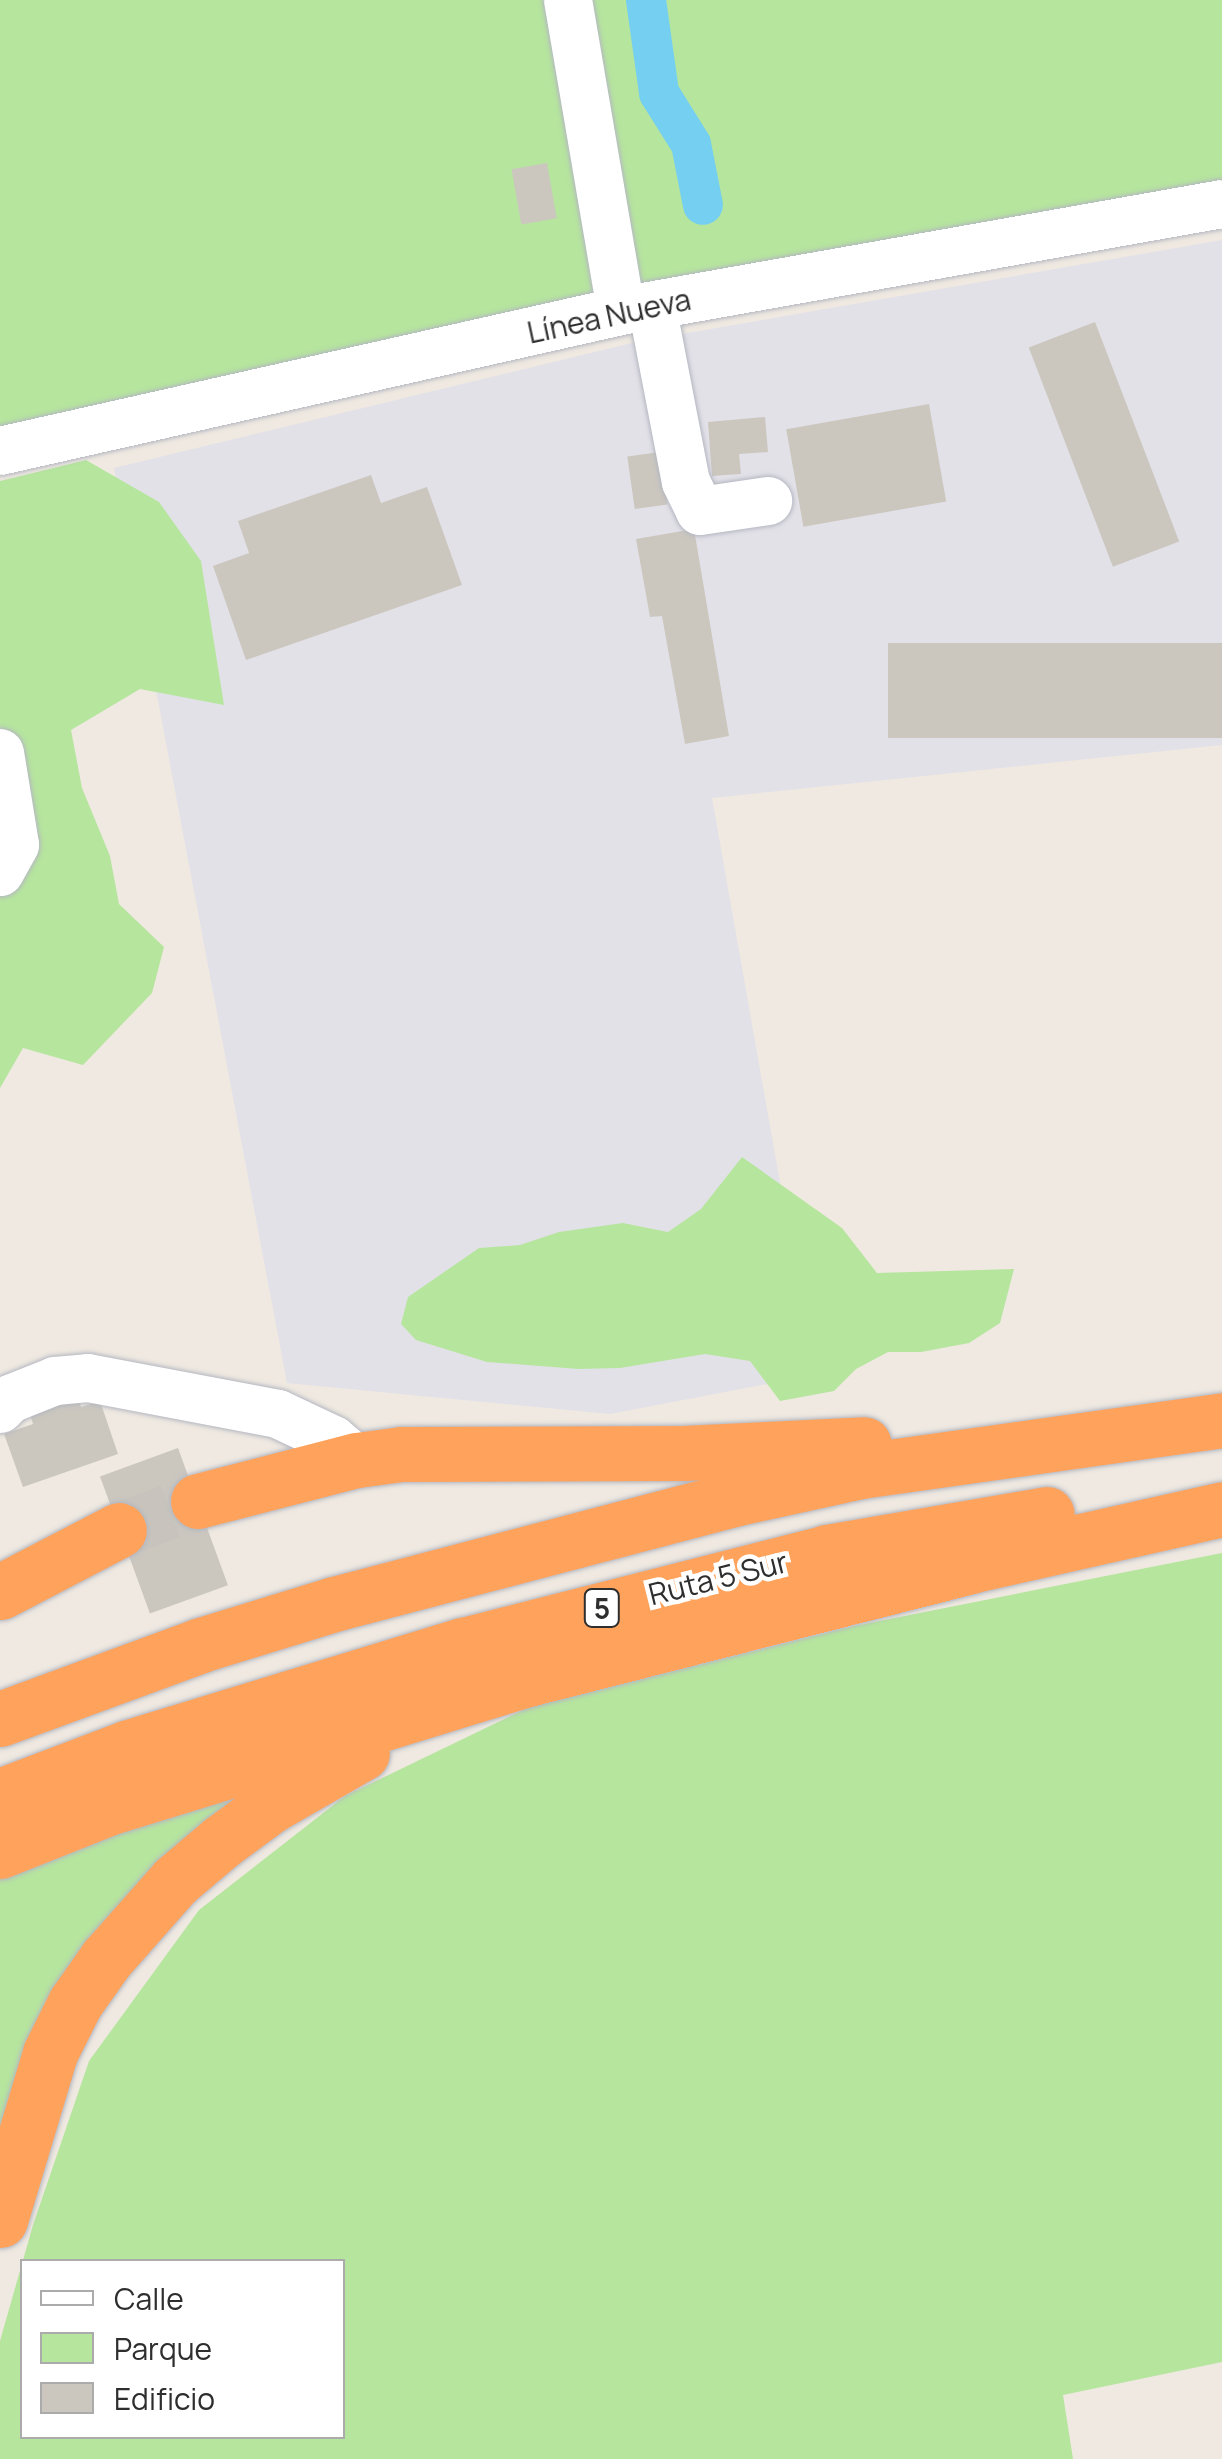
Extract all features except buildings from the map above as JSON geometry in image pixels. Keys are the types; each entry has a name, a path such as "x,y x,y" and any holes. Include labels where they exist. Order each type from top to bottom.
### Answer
{"highway":[{"path":"0,1719 201,1645 613,1528 861,1472 1222,1420"},
{"path":"198,1501 357,1460 473,1451 682,1453 1137,1430"},
{"name":"Ruta 5 Sur","path":"0,1796 129,1746 241,1710 716,1578 931,1531 1222,1493"},
{"path":"0,1852 108,1808 520,1681 970,1566 1222,1509"},
{"path":"0,1592 119,1530"},
{"path":"0,2220 33,2101 75,2003 106,1959 175,1881 270,1806 328,1769 520,1681"}],"street":[{"path":"568,0 636,308 686,482 700,511 768,501"},
{"name":"Línea Nueva","path":"0,451 636,308 1222,204"},
{"path":"0,754 14,845 0,872"},
{"path":"0,1408 10,1399 55,1381 88,1378 278,1414 333,1440 357,1460"}],"shaded area":[{"path":"1222,240 1222,745 712,798 814,1375 610,1414 287,1383 114,468 636,342"}],"green space":[{"path":"0,0 1222,0 1222,185 0,439"},
{"path":"86,460 159,502 201,561 224,705 140,689 71,730 82,788 110,856 119,904 164,947 152,993 83,1065 23,1048 0,1088 0,481"},
{"path":"742,1157 842,1228 877,1273 1014,1269 1000,1323 969,1343 921,1352 888,1352 856,1369 834,1391 780,1401 750,1361 705,1354 620,1368 578,1369 487,1362 416,1340 401,1324 408,1297 479,1248 520,1245 559,1232 623,1223 668,1232 701,1209"},
{"path":"1222,1553 1222,2362 1063,2395 1073,2459 0,2459 0,2341 20,2271 20,2439 345,2439 345,2259 23,2259 89,2061 199,1910 345,1796 527,1708 854,1626"},
{"path":"294,1763 226,1813 0,2144 0,1868"}],"waterway":[{"path":"646,0 659,93 691,144 703,205"}],"tunnel":[{"path":"119,1530 198,1501"}]}
